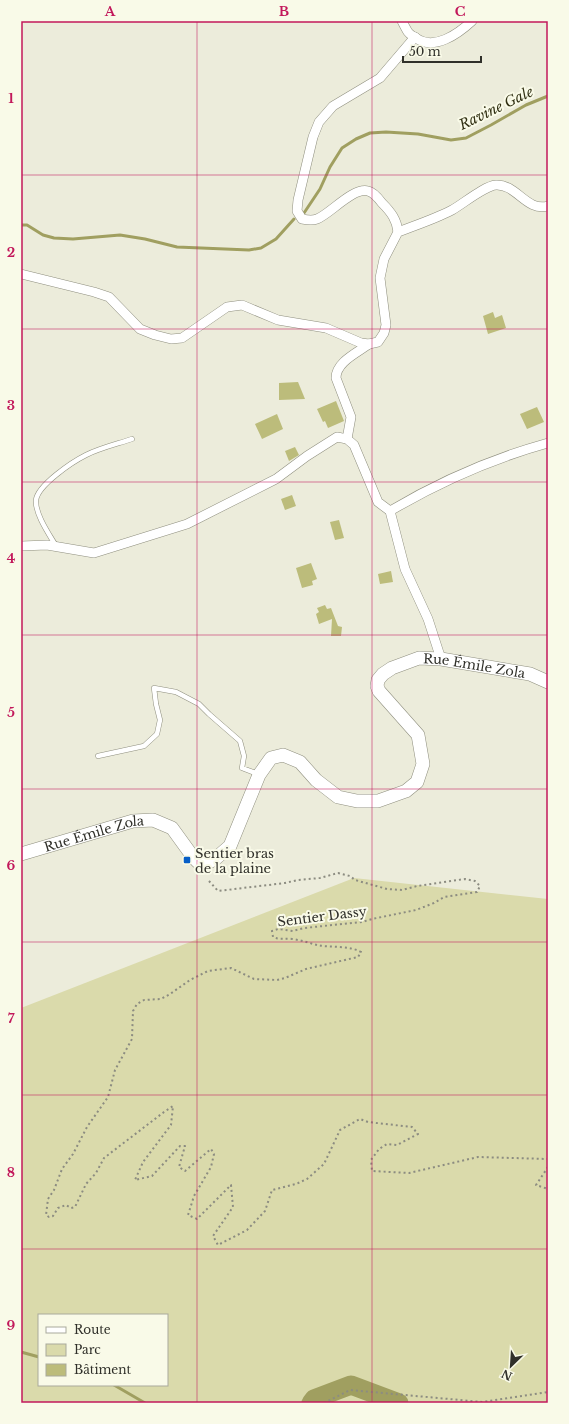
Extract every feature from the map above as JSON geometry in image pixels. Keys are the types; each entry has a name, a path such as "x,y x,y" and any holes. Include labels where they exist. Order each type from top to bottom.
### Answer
{"main road":[{"name":"Rue Émile Zola","path":"21,854 133,821 153,820 172,828 193,857 198,862 205,864 215,859 230,846 259,775 271,758 283,755 300,762 316,780 338,797 357,801 378,801 406,791 417,782 424,764 418,735 379,691 377,686 378,680 383,674 392,668 419,658 441,659 530,674 548,682"}],"street":[{"path":"402,21 409,34 421,42 433,44 465,28 472,21"},
{"path":"398,232 394,217 379,199 369,191 361,191 346,199 317,220 309,221 302,219 297,211 298,200 313,137 320,122 333,106 380,78 415,37"},
{"path":"21,274 109,297 140,329 171,339 182,338 227,307 242,305 278,320 326,328 361,343 369,344 378,342 384,333 386,325 380,278 384,259 398,232 452,210 495,185 515,192 528,203 536,207 548,206"},
{"path":"347,439 351,417 336,378 336,374 340,365 369,344"},
{"path":"21,546 47,546 94,553 187,524 276,479 306,456 338,436 347,439 354,445 378,502 390,510 405,569 428,619 441,659"},
{"path":"390,510 418,494 465,473 525,450 548,443"}],"lane":[{"path":"56,547 39,516 36,500 41,489 62,470 86,455 132,439"},
{"path":"98,756 144,746 157,734 160,720 154,688 176,692 200,704 215,720 240,741 244,756 242,768 259,775"}],"path":[{"name":"Sentier Dassy","path":"209,880 218,891 320,878 338,873 350,876 355,880 387,889 402,890 417,886 465,879 475,882 480,886 477,892 444,897 434,903 403,914 350,924 293,931 278,929 272,931 274,937 277,939 293,939 319,945 330,945 340,948 354,949 361,952 358,956 306,969 277,980 254,979 231,968 208,971 190,980 161,999 144,1000 137,1004 133,1011 132,1039 115,1070 108,1097 87,1127 73,1154 62,1169 54,1190 48,1199 46,1215 49,1217 53,1216 58,1208 66,1206 71,1208 75,1207 86,1184 96,1173 104,1158 173,1106 171,1125 143,1162 135,1180 152,1176 180,1146 185,1146 179,1167 185,1171 211,1149 214,1154 211,1167 194,1196 188,1215 197,1219 231,1185 233,1207 213,1236 218,1245 247,1230 265,1211 272,1190 296,1184 307,1179 324,1164 340,1130 360,1119 368,1122 412,1127 418,1134 397,1145 387,1144 379,1149 371,1160 372,1171 409,1173 478,1157 548,1159"},
{"path":"548,1167 536,1185 548,1189"},
{"path":"324,1403 350,1390 482,1402 548,1392"}],"green space":[{"path":"354,878 548,899 548,1403 21,1403 21,1008"}],"building":[{"path":"493,312 495,318 502,315 506,328 488,334 483,316"},
{"path":"298,382 305,399 279,400 279,383"},
{"path":"336,401 344,421 328,428 325,421 323,422 317,409"},
{"path":"537,407 544,422 527,429 520,414"},
{"path":"277,414 283,429 262,439 255,424"},
{"path":"295,447 299,455 289,461 285,451"},
{"path":"292,495 296,506 285,510 281,499"},
{"path":"339,520 344,538 335,540 330,522"},
{"path":"311,563 317,579 312,581 313,585 302,588 296,568"},
{"path":"391,571 393,582 380,584 378,574"},
{"path":"325,605 327,609 331,608 338,626 342,627 341,636 331,636 332,619 319,624 316,614 319,612 317,608"}],"waterway":[{"name":"Ravine Gale","path":"304,213 320,189 330,167 342,148 356,139 370,133 386,132 418,134 451,140 466,138 526,105 548,96"},
{"name":"Ravine Gale","path":"21,225 27,225 43,235 54,238 73,239 120,235 145,239 177,247 249,250 261,248 276,239 294,219"},
{"path":"21,1352 38,1357"},
{"path":"311,1403 314,1399 351,1385 399,1403"},
{"path":"116,1386 145,1403"}],"place":[{"name":"Sentier bras de la plaine","path":"187,860"}]}
